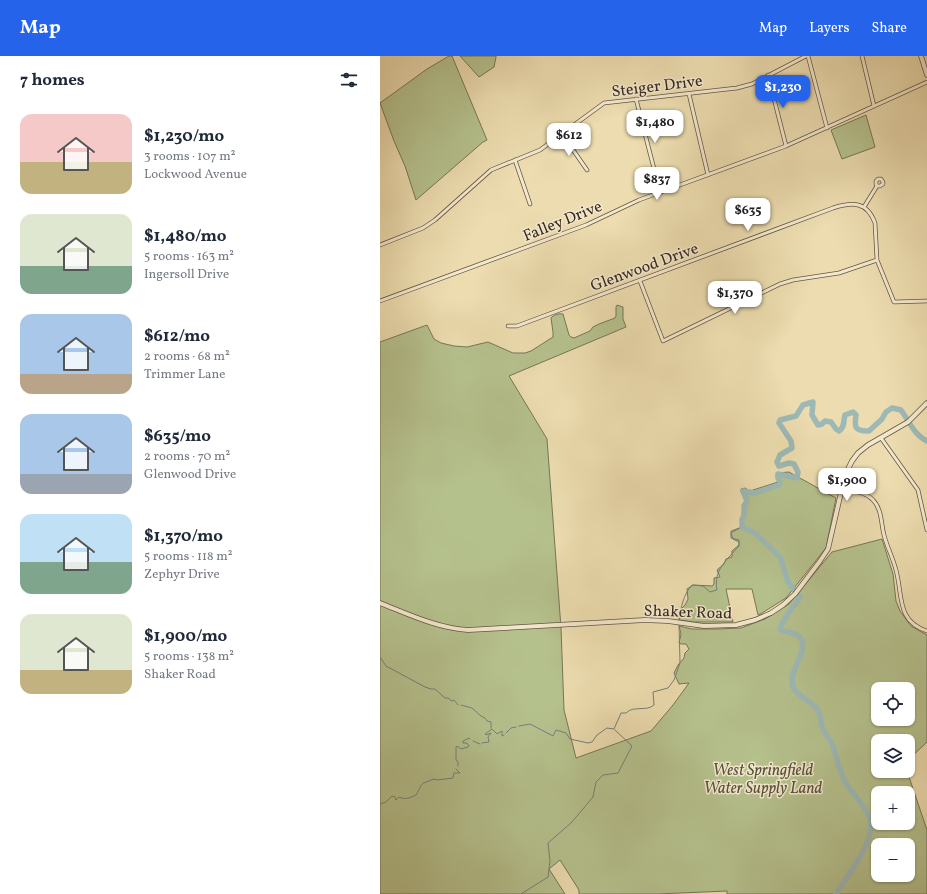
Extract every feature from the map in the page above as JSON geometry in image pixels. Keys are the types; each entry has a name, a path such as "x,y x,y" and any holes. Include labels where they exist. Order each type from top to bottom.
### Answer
{"street":[{"name":"Steiger Drive","path":"380,245 423,228 435,220 491,170 540,150 604,103 736,88 752,84 807,56"},
{"path":"807,56 827,128"},
{"path":"862,56 874,106"},
{"path":"921,56 927,75"},
{"path":"768,75 786,146"},
{"name":"Falley Drive","path":"380,301 586,225 660,192 786,146 927,82"},
{"path":"689,94 708,175"},
{"path":"636,99 660,192"},
{"path":"562,134 587,170"},
{"path":"515,160 530,204"},
{"path":"877,186 864,206 870,212 875,223 877,260 894,302 927,301"},
{"name":"Glenwood Drive","path":"508,326 517,326 839,206 849,204 864,206"},
{"path":"640,280 663,341 780,284 793,280 821,277 839,273 877,260"},
{"name":"Shaker Road","path":"380,603 453,629 468,630 645,620 679,622 704,626 746,623 755,620 777,609 796,592 828,550 847,470 854,458 864,448 909,420 927,403"},
{"path":"881,438 918,491 927,530"},
{"path":"842,488 867,495 876,504 886,542 896,570 903,610 912,622 919,628 927,631"},
{"path":"922,505 927,504"}],"green space":[{"path":"449,56 452,56 487,140 416,200 405,166 380,103 427,69"},
{"path":"460,56 496,57 494,67 479,77"},
{"path":"866,115 875,147 842,159 831,130"},
{"name":"West Springfield Water Supply Land","path":"617,305 623,307 623,319 626,327 509,376 547,439 561,628 564,710 576,758 651,731 673,705 689,683 679,684 674,673 684,658 685,653 689,649 686,644 679,643 681,634 679,626 692,629 741,628 765,619 789,604 832,552 882,539 893,574 896,601 900,611 911,626 927,635 927,742 915,753 915,734 871,734 871,778 909,778 912,786 871,786 871,830 915,830 915,795 927,830 927,894 727,894 727,891 657,894 579,894 579,890 560,860 549,869 565,894 380,894 380,342 427,325 434,339 441,343 467,347 488,342 513,353 525,353 531,351 553,337 551,318 555,315 563,314 569,335 574,338 590,331 593,327 599,324 615,318"},
{"path":"789,472 836,498 826,548 786,598 758,615 752,589 726,589 733,622 693,622 679,620 680,610 688,599 687,589 693,585 712,586 714,584 714,578 720,577 717,570 724,564 726,559 732,557 732,551 739,545 739,542 733,539 731,534 742,527 742,514 746,500 741,492 741,489 745,488 750,491 778,482 776,475 777,473"}],"waterway":[{"path":"836,894 858,860 868,841 871,825 870,819 868,813 848,786 843,776 832,744 822,727 818,711 794,689 792,682 793,676 801,655 803,643 798,635 785,632 780,629 781,625 800,597 788,582 780,557 755,533 742,527 744,506 747,501 743,491 755,493 779,485 780,482 778,474 797,478 798,472 794,464 789,463 779,466 777,462 780,455 792,448 791,441 779,423 780,420 796,416 803,405 813,402 812,415 818,425 825,421 831,422 839,431 843,426 845,415 853,412 856,415 856,428 869,431 882,419 886,412 892,408 901,410 915,431 927,441"},
{"path":"679,620 684,597 692,585 703,586 710,592 717,590 716,583 719,571 739,546 739,540 731,538 731,531 742,527"},
{"path":"519,726 530,724 553,736 556,730 566,733 570,739 588,743 592,742 597,735 607,728 614,729 621,713 626,713 633,709 651,707 654,705 653,692 668,688 674,680 680,663 679,623"},
{"path":"380,657 386,666 425,687 435,689 445,698 452,701 454,700 458,705"},
{"path":"461,705 472,708 487,721 491,722 491,728"},
{"path":"506,733 511,728 516,727"},
{"path":"482,743 489,742 488,737 491,733 485,734 492,729 497,734 502,731 502,736 504,735"},
{"path":"521,894 548,877 550,861 548,843 572,822 593,797 596,782 603,775 618,773 632,746 615,730"},
{"path":"458,766 458,762 456,760 456,747 457,746 461,749 468,747 469,746 467,743 463,743 463,741 469,738 470,739"},
{"path":"473,741 480,744"},
{"path":"380,804 386,802 392,796 395,797 396,800 399,797 410,798 416,795 421,785 424,783 434,779 453,778 454,773 460,773 456,769"}]}
